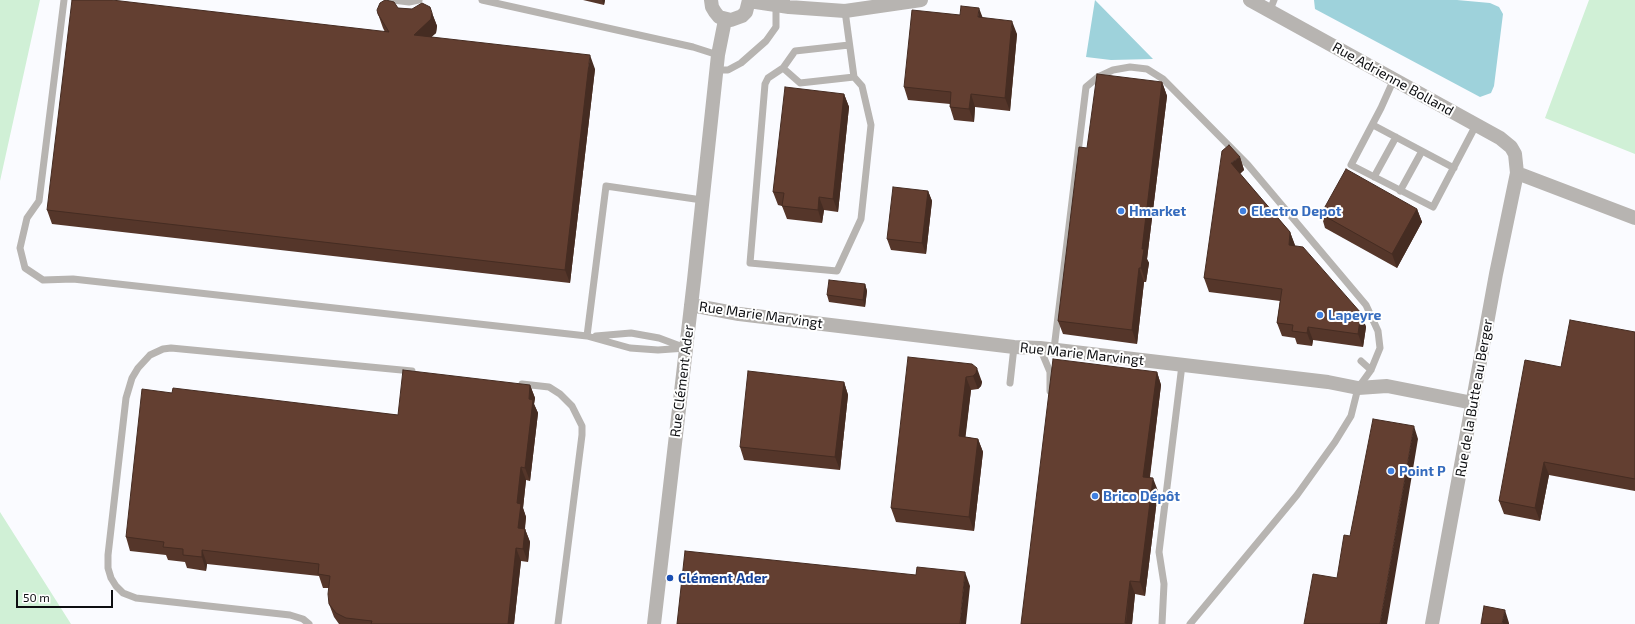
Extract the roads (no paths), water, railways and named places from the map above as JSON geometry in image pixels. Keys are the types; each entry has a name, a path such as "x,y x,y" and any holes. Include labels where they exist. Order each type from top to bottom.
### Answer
{"street":[{"path":"711,0 712,7 715,12 725,20 731,20 742,16 746,12 749,0 776,5 845,11 921,0"},
{"name":"Rue Adrienne Bolland","path":"1250,0 1272,5 1394,79 1500,138 1511,147 1514,154 1517,173"},
{"name":"Rue Clément Ader","path":"654,624 718,55 725,20"},
{"path":"1517,173 1635,218"},
{"name":"Rue de la Butte au Berger","path":"1432,624 1517,173"},
{"name":"Rue Marie Marvingt","path":"691,305 739,314 1014,347 1054,349 1328,382 1358,388 1387,386 1473,403"}],"lane":[{"path":"64,0 39,201 27,218 20,248 25,268 44,280 73,279 589,336 630,348 658,350 686,348"},
{"path":"393,0 409,2 419,0"},
{"path":"482,0 718,55"},
{"path":"717,70 728,70 741,63 766,41 776,27 776,5"},
{"path":"845,11 854,77 862,86 871,126 861,219 837,271 750,263 765,84 768,78 783,68 795,51 849,45"},
{"path":"1054,349 1086,87 1098,77 1113,70 1130,67 1147,69 1163,79 1248,165 1366,305 1378,331 1380,348 1371,370 1358,388 1351,416 1316,470 1293,500 1190,624"},
{"path":"783,68 800,83 854,77"},
{"path":"1394,79 1351,166 1433,207 1476,125"},
{"path":"1372,125 1454,168"},
{"path":"1374,177 1396,137"},
{"path":"1400,191 1422,151"},
{"path":"589,336 606,186 702,200"},
{"path":"589,336 631,333 659,338 686,348"},
{"path":"1010,383 1014,347"},
{"path":"309,624 303,618 290,615 136,598 123,593 116,586 111,578 108,568 108,555 126,398 132,378 138,368 150,355 163,349 171,348 418,372"},
{"path":"1040,348 1050,372 1051,386 1049,402"},
{"path":"1361,361 1371,370"},
{"path":"1162,624 1164,584 1159,552 1182,365"},
{"path":"518,383 554,389 572,406 582,426 558,624"},
{"path":"1194,624 1198,615"}],"water":[{"path":"1095,0 1153,59 1111,60 1086,57"},
{"path":"1314,0 1457,0 1490,3 1499,7 1503,14 1494,86 1491,93 1480,97 1315,9"}],"place":[{"name":"Hmarket","path":"1121,211"},
{"name":"Electro Depot","path":"1243,211"},
{"name":"Lapeyre","path":"1320,315"},
{"name":"Point P","path":"1391,471"},
{"name":"Brico Dépôt","path":"1095,496"},
{"name":"Clément Ader","path":"670,578"}]}
